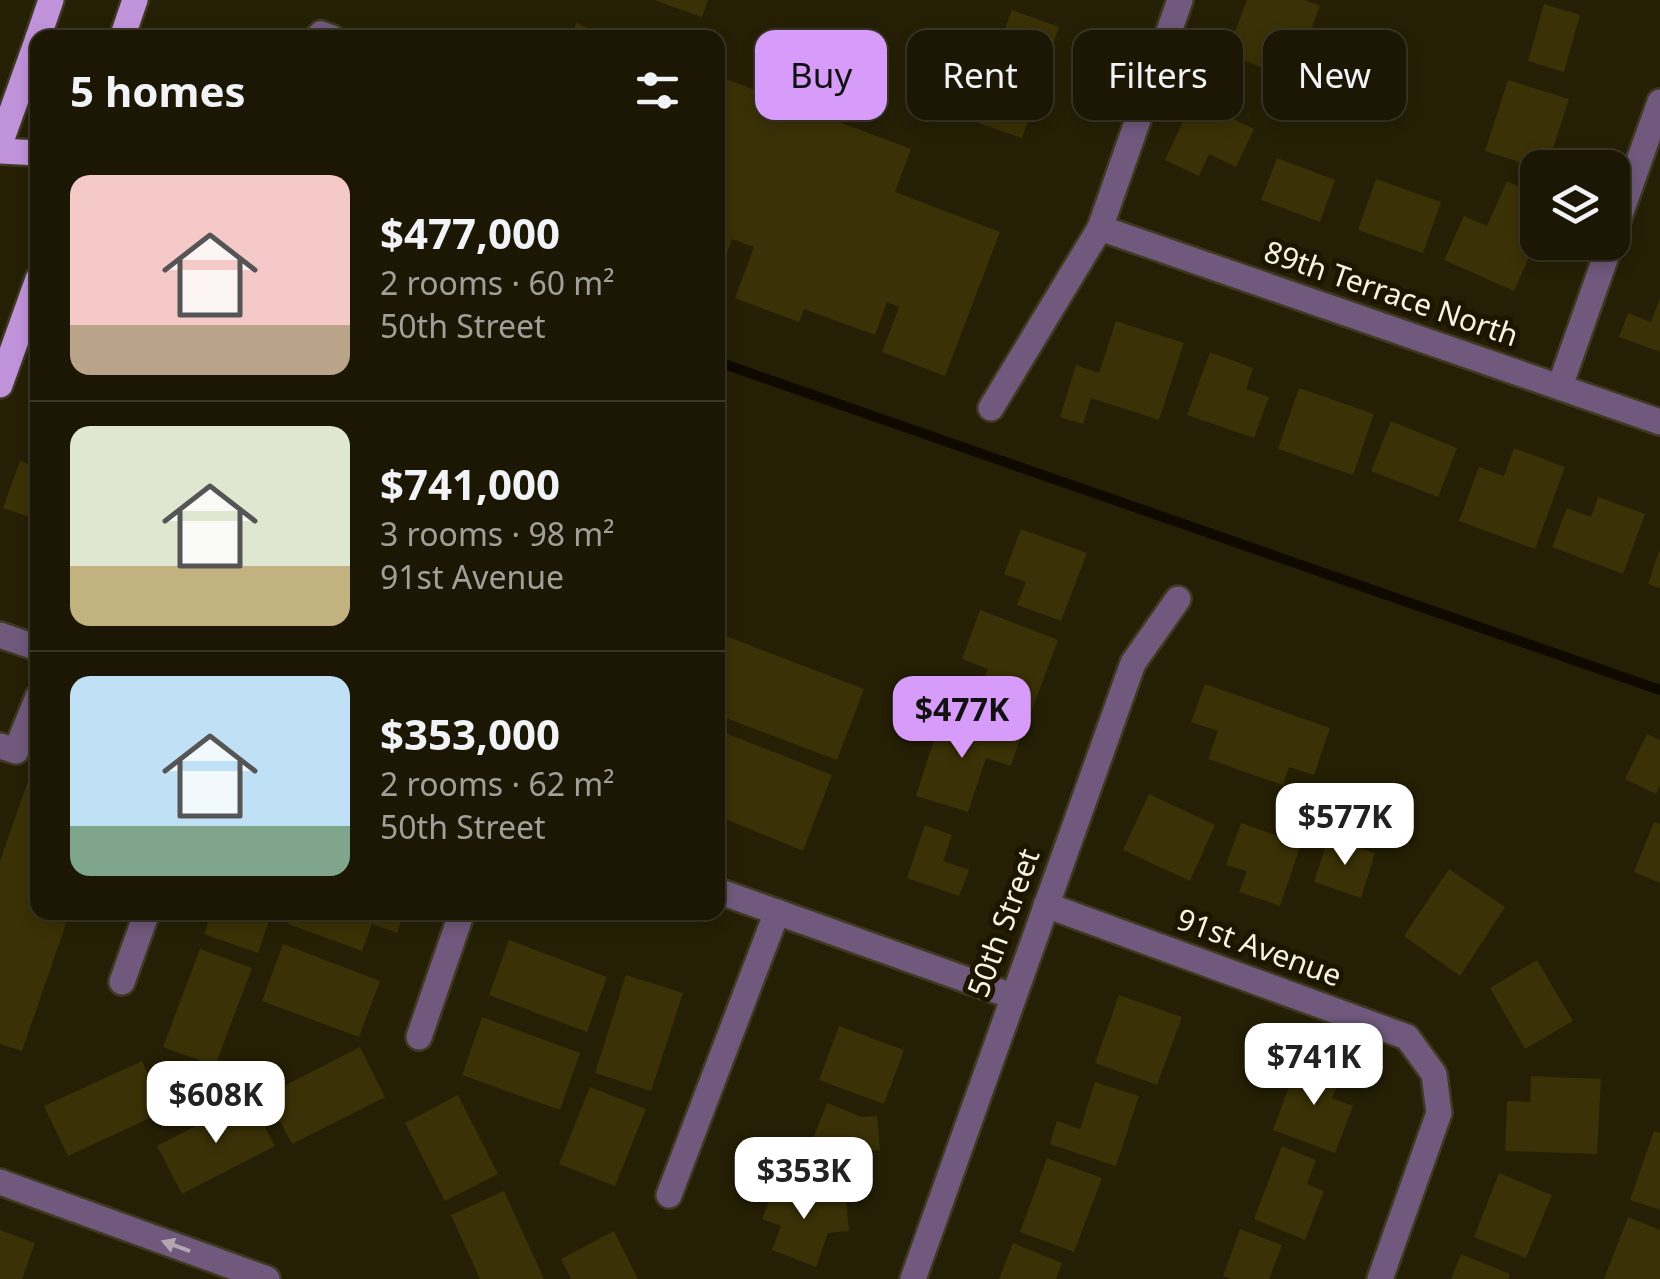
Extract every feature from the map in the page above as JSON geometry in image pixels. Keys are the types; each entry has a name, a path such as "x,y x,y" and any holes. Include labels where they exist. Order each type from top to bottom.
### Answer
{"main road":[{"path":"41,30 51,0"},
{"path":"125,30 135,0"},
{"path":"30,61 0,147 30,152"},
{"path":"0,385 30,301"}],"street":[{"path":"991,408 1100,228 1180,0"},
{"path":"1630,188 1660,102"},
{"name":"89th Terrace North","path":"1100,228 1660,422"},
{"path":"1560,386 1605,260"},
{"name":"50th Street","path":"912,1279 1133,662 1178,600"},
{"path":"0,635 30,645"},
{"path":"0,746 16,750 30,717"},
{"path":"725,893 1012,996"},
{"name":"91st Avenue","path":"1046,905 1407,1037 1434,1074 1440,1113 1380,1279"},
{"path":"669,1194 777,912"},
{"path":"122,982 144,920"},
{"path":"419,1036 459,920"},
{"path":"0,1182 267,1279"}],"building":[{"path":"654,0 708,0 702,17"},
{"path":"1247,0 1305,0 1320,6 1310,30 1263,30 1263,68 1243,60 1243,30 1236,30"},
{"path":"1544,4 1580,15 1564,72 1528,61"},
{"path":"1012,10 1059,27 1053,44 1053,30 1004,30"},
{"path":"576,23 594,30 574,30"},
{"path":"725,79 755,90 755,120 834,120 911,149 895,192 1000,232 945,376 882,352 899,307 887,302 875,335 804,309 799,322 735,298 754,247 732,239 725,258"},
{"path":"1508,80 1569,99 1553,150 1520,150 1520,162 1485,151"},
{"path":"970,120 1029,120 1022,138"},
{"path":"1184,120 1235,120 1254,129 1236,167 1209,154 1199,176 1165,160"},
{"path":"1277,158 1335,180 1320,222 1261,200"},
{"path":"1376,179 1441,202 1423,253 1358,230"},
{"path":"1507,181 1520,187 1520,260 1528,260 1514,291 1444,260 1464,216 1487,226"},
{"path":"1660,298 1660,352 1619,337 1628,313 1651,322"},
{"path":"1116,321 1184,343 1159,420 1091,398 1083,424 1060,417 1076,365 1099,373"},
{"path":"1210,352 1253,368 1246,389 1269,397 1254,438 1187,415"},
{"path":"1299,388 1374,414 1353,475 1278,449"},
{"path":"1391,421 1457,448 1438,497 1371,471"},
{"path":"1514,448 1565,467 1535,549 1459,521 1479,467 1504,476"},
{"path":"20,461 30,464 30,517 3,508"},
{"path":"1598,497 1645,514 1623,574 1552,547 1567,508 1591,517"},
{"path":"1021,529 1087,553 1061,621 1017,605 1026,582 1004,574"},
{"path":"1660,552 1660,588 1648,584"},
{"path":"980,610 1058,640 1031,713 978,693 988,669 962,659"},
{"path":"725,636 864,689 837,760 725,718"},
{"path":"1205,684 1330,728 1314,775 1289,767 1283,785 1208,759 1218,731 1191,722"},
{"path":"942,715 1020,739 1011,766 986,758 968,812 916,796"},
{"path":"725,733 832,775 803,851 725,819"},
{"path":"1647,734 1660,740 1660,786 1656,794 1625,779"},
{"path":"30,775 30,920 67,920 22,1051 0,1044 0,861"},
{"path":"1149,794 1215,825 1190,881 1123,850"},
{"path":"1654,822 1660,824 1660,883 1634,872"},
{"path":"1241,823 1301,844 1280,906 1239,892 1247,871 1226,865"},
{"path":"925,825 952,835 943,861 969,870 959,896 907,878"},
{"path":"1328,839 1375,853 1361,898 1314,882"},
{"path":"1449,869 1505,907 1460,976 1404,936"},
{"path":"209,920 269,920 258,953 204,934"},
{"path":"289,920 401,920 397,933 372,924 362,951 288,924"},
{"path":"509,940 607,977 587,1032 489,995"},
{"path":"283,944 380,981 359,1037 262,1001"},
{"path":"200,949 252,968 215,1066 163,1047"},
{"path":"1537,960 1573,1021 1525,1049 1490,988"},
{"path":"626,975 683,993 651,1091 595,1073"},
{"path":"1119,995 1182,1017 1157,1085 1095,1063"},
{"path":"482,1017 580,1053 560,1110 462,1075"},
{"path":"839,1026 904,1050 884,1104 819,1080"},
{"path":"360,1047 385,1097 292,1144 266,1095"},
{"path":"1299,1059 1342,1074 1332,1098 1353,1106 1335,1153 1273,1130"},
{"path":"142,1061 165,1111 68,1156 44,1106"},
{"path":"1531,1076 1601,1079 1597,1154 1505,1151 1507,1101 1530,1102"},
{"path":"1095,1082 1139,1096 1116,1166 1050,1144 1057,1121 1080,1129"},
{"path":"590,1087 646,1109 615,1186 559,1164"},
{"path":"458,1095 498,1174 445,1201 405,1123"},
{"path":"250,1098 275,1146 182,1194 157,1146"},
{"path":"827,1103 862,1117 877,1116 880,1150 850,1152 839,1179 803,1164"},
{"path":"1654,1131 1660,1133 1660,1210 1630,1200"},
{"path":"1282,1146 1316,1160 1307,1184 1324,1191 1305,1240 1254,1219"},
{"path":"1047,1158 1102,1178 1074,1252 1020,1232"},
{"path":"1499,1173 1552,1195 1526,1258 1474,1237"},
{"path":"777,1180 830,1200 846,1199 849,1231 828,1233 816,1267 772,1250 781,1226 762,1219"},
{"path":"504,1191 544,1279 480,1279 451,1215"},
{"path":"1628,1217 1660,1230 1660,1279 1604,1279"},
{"path":"1240,1229 1282,1245 1269,1279 1223,1276"},
{"path":"0,1230 35,1243 22,1279 0,1279"},
{"path":"614,1231 638,1279 571,1279 561,1259"},
{"path":"1013,1243 1062,1263 1056,1279 999,1279"},
{"path":"1461,1254 1510,1274 1508,1279 1451,1279"}],"waterway":[{"path":"725,364 1660,690"}]}
